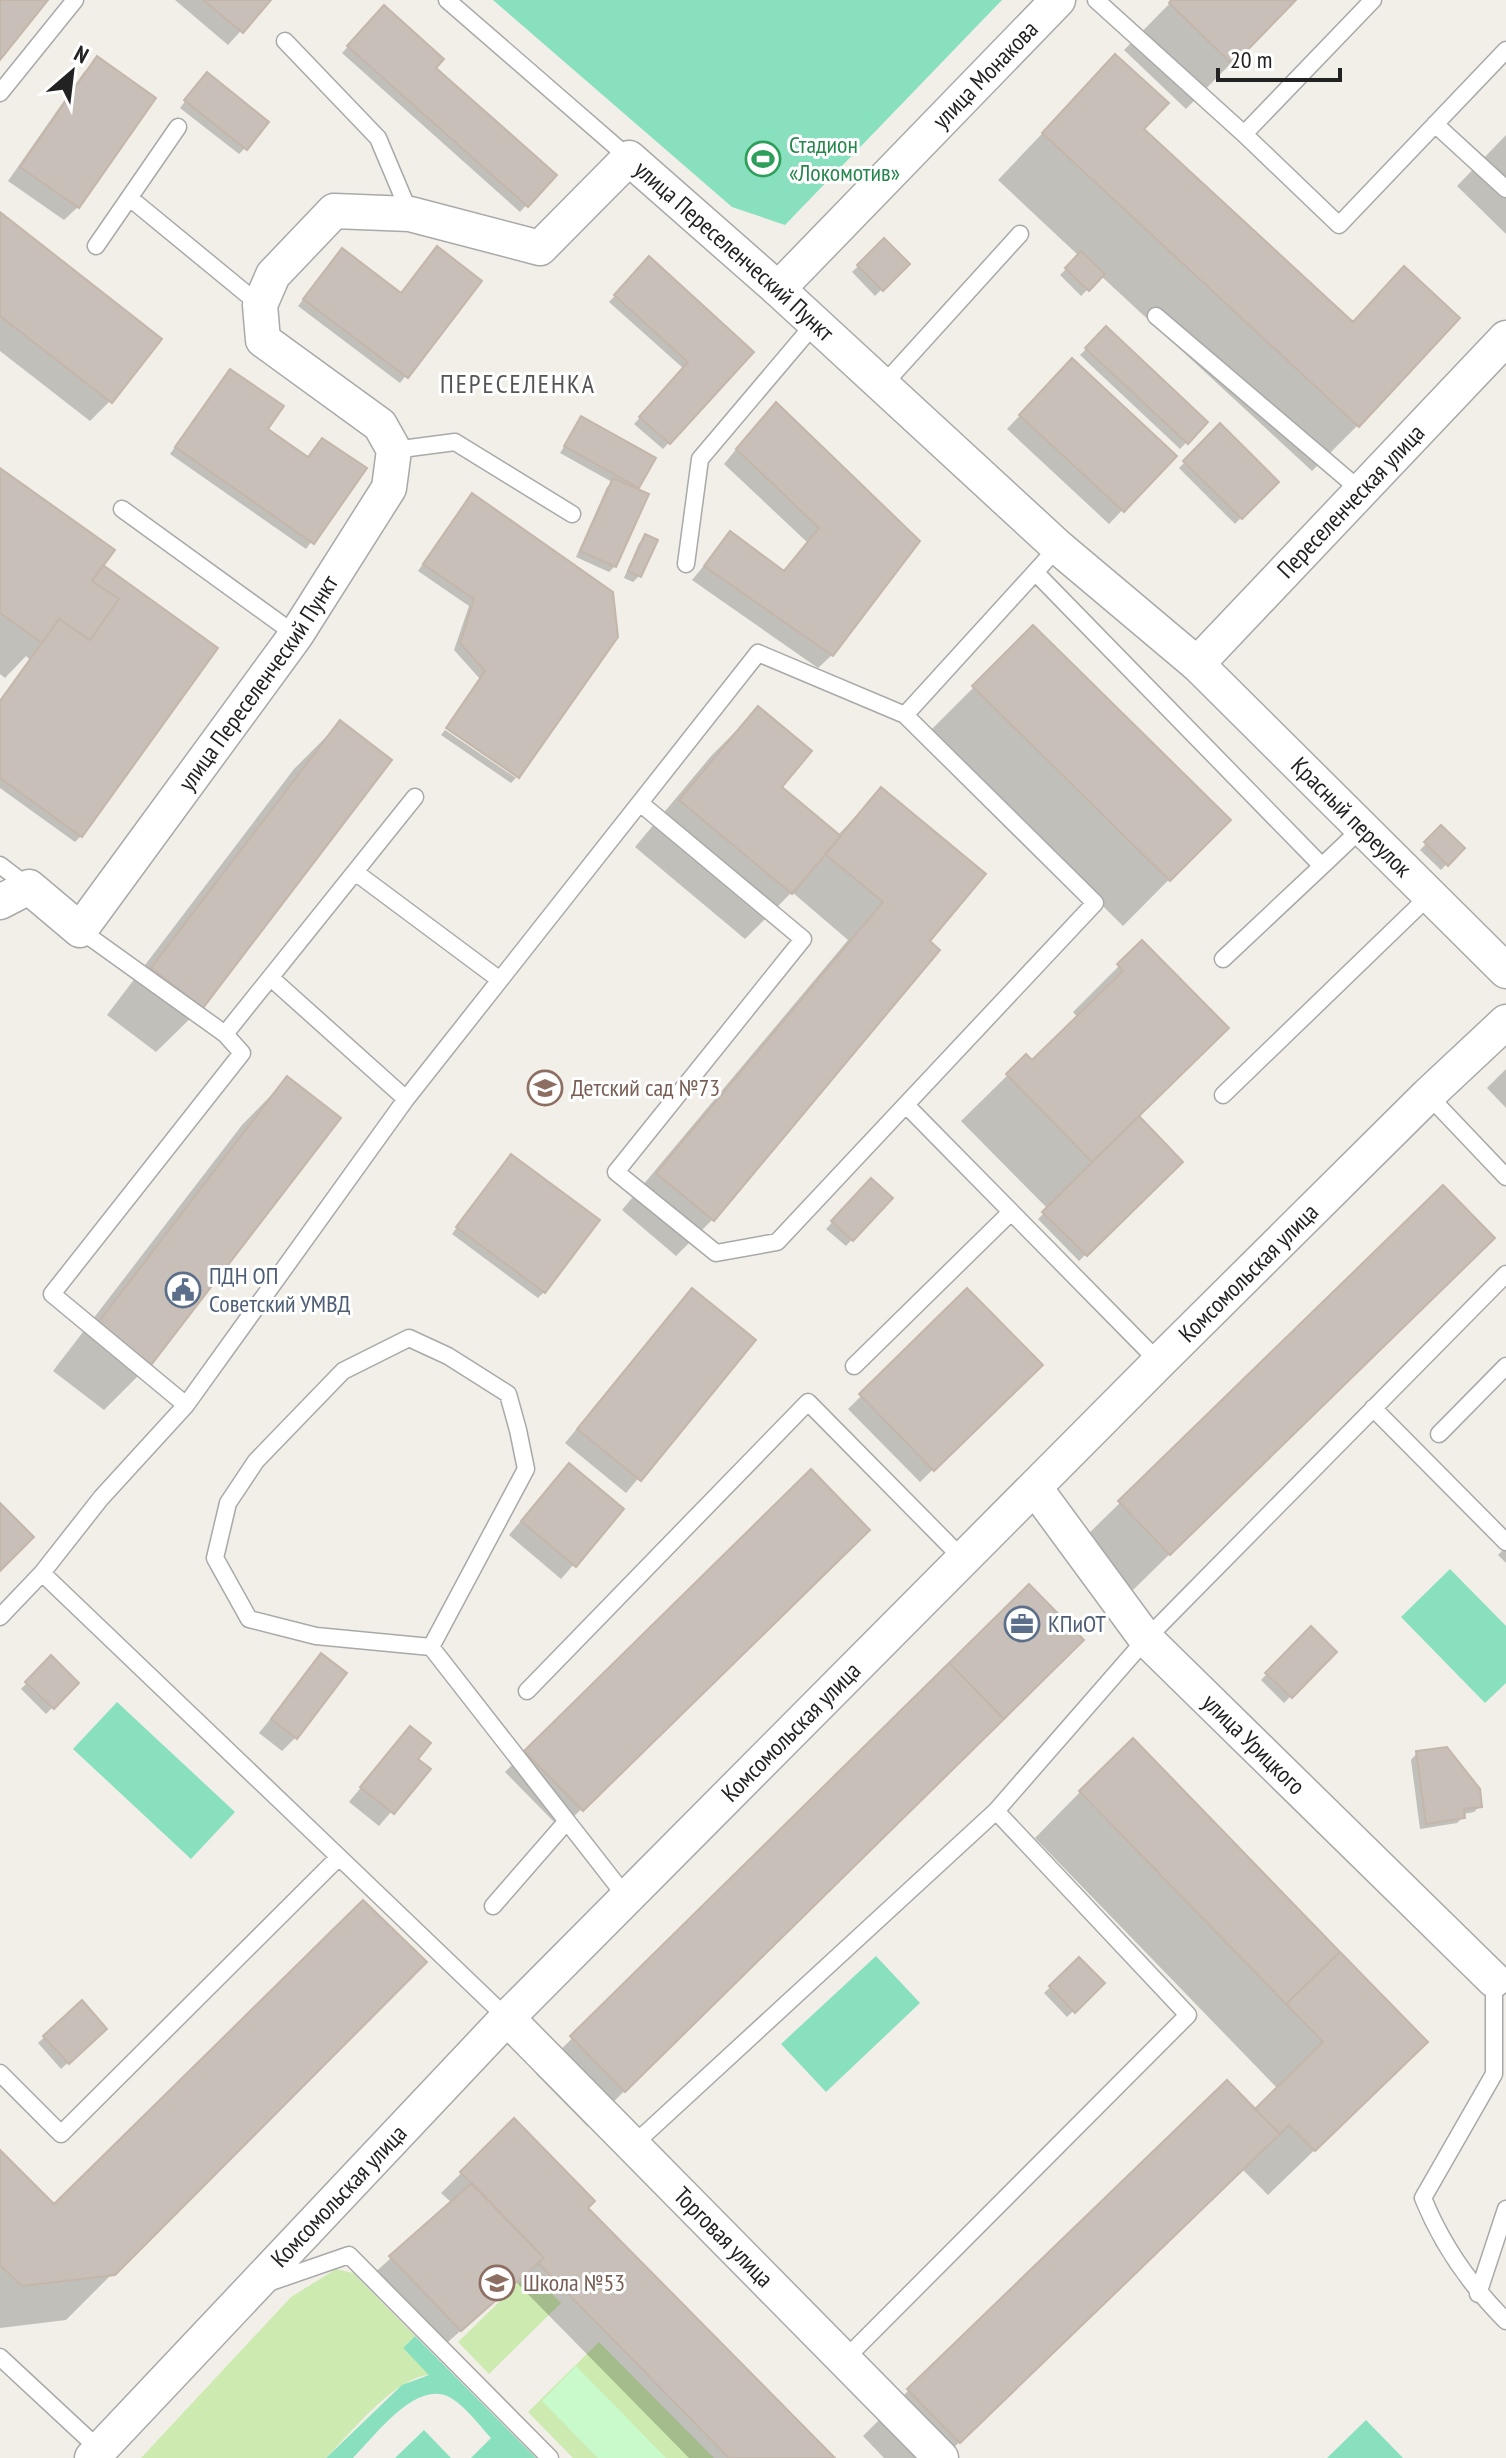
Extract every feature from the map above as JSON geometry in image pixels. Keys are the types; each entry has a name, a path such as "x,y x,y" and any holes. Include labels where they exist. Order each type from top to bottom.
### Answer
{"street":[{"name":"улица Монакова","path":"778,289 1058,0"},
{"name":"улица Переселенческий Пункт","path":"260,305 273,275 334,211 410,214 540,248 629,158 778,289 1058,547 1197,664"},
{"path":"260,305 263,340 380,425 394,450"},
{"name":"Переселенческая улица","path":"1197,664 1506,338"},
{"name":"улица Переселенческий Пункт","path":"80,930 296,635 389,488 394,450"},
{"name":"Красный переулок","path":"1197,664 1506,971"},
{"path":"14,895 80,930"},
{"name":"Комсомольская улица","path":"96,2454 507,2018 1159,1362 1428,1095 1506,1022"},
{"name":"улица Урицкого","path":"1035,1488 1146,1639 1494,1980"},
{"name":"Торговая улица","path":"507,2018 941,2458"}],"lane":[{"path":"0,93 75,0"},
{"path":"447,0 629,158"},
{"path":"1096,0 1339,225 1506,50"},
{"path":"1244,134 1373,0"},
{"path":"285,41 378,138 410,214"},
{"path":"1435,124 1506,189"},
{"path":"96,246 178,127"},
{"path":"131,199 260,305"},
{"path":"883,385 1020,234"},
{"path":"1156,316 1360,490"},
{"path":"686,564 700,459 815,323"},
{"path":"394,450 455,442 572,514"},
{"path":"122,509 296,635"},
{"path":"905,715 1058,547"},
{"path":"1036,573 1322,866"},
{"path":"0,1617 42,1573 101,1498 186,1405 406,1099 758,653 905,715 1095,903 777,1242 716,1253 616,1172 803,939 640,803"},
{"path":"225,1034 415,797"},
{"path":"1223,959 1363,827"},
{"path":"0,865 14,895"},
{"path":"355,872 500,980"},
{"path":"1223,1095 1429,896"},
{"path":"80,930 225,1034 242,1053 52,1294 186,1405"},
{"path":"271,978 406,1099"},
{"path":"1428,1095 1506,1177"},
{"path":"906,1105 1159,1362"},
{"path":"854,1366 1011,1212"},
{"path":"632,2146 996,1811 1146,1639 1506,1274"},
{"path":"431,1647 526,1469 508,1394 448,1356 409,1338 343,1371 256,1461 228,1503 215,1558 249,1619 316,1636 431,1647 627,1898"},
{"path":"1439,1434 1506,1366"},
{"path":"527,1691 808,1402 963,1559"},
{"path":"1373,1408 1506,1542"},
{"path":"42,1573 507,2018"},
{"path":"844,2360 1188,2015 996,1811"},
{"path":"493,1906 567,1821"},
{"path":"0,2073 61,2134 339,1857"},
{"path":"1494,1980 1494,2074 1423,2198 1434,2225 1478,2294 1506,2321"},
{"path":"1478,2294 1506,2209"},
{"path":"252,2289 349,2255 550,2458"},
{"path":"0,2357 96,2454"}],"green space":[{"name":"Стадион «Локомотив»","path":"493,0 1002,0 785,225 732,207"},
{"path":"1450,1569 1506,1626 1506,1683 1485,1703 1401,1617"},
{"path":"117,1702 235,1812 191,1859 73,1749"},
{"path":"876,1956 920,2003 826,2092 781,2044"},
{"path":"336,2269 353,2273 415,2336 403,2348 430,2375 417,2378 388,2395 326,2458 141,2458 291,2297"},
{"path":"530,2272 561,2303 489,2374 458,2342"},
{"path":"415,2336 536,2458 471,2458 491,2438 457,2402 438,2394 411,2402 353,2458 326,2458 402,2385 429,2375 403,2348"},
{"path":"599,2342 714,2458 573,2458 528,2412"},
{"path":"576,2366 666,2458 598,2458 542,2401"},
{"path":"1366,2420 1403,2458 1327,2458"},
{"path":"424,2430 451,2458 395,2458"}],"building":[{"path":"0,0 48,0 0,60"},
{"path":"203,0 271,0 243,33"},
{"path":"1171,0 1296,0 1233,65 1169,3"},
{"path":"384,5 444,59 436,68 557,175 528,207 347,46"},
{"path":"1115,54 1169,103 1144,129 1353,322 1404,266 1460,318 1359,427 1042,133"},
{"path":"97,56 156,98 79,208 20,167"},
{"path":"207,72 269,122 247,150 184,100"},
{"path":"0,212 162,339 112,403 0,316"},
{"path":"884,238 910,264 883,291 857,265"},
{"path":"437,246 482,281 408,378 303,299 342,248 401,293"},
{"path":"1081,251 1105,274 1089,291 1065,268"},
{"path":"649,256 754,352 670,444 639,417 688,362 614,295"},
{"path":"1106,326 1208,422 1188,444 1085,348"},
{"path":"1072,358 1177,456 1124,512 1019,415"},
{"path":"230,369 284,406 268,429 308,457 322,438 367,468 314,544 175,447"},
{"path":"776,402 920,541 833,656 704,566 730,531 784,571 819,528 736,449"},
{"path":"581,416 656,458 639,488 564,446"},
{"path":"1220,423 1279,482 1242,519 1183,461"},
{"path":"0,468 115,550 92,581 119,599 90,640 59,619 42,643 0,613"},
{"path":"613,478 649,494 616,567 580,551"},
{"path":"472,493 613,592 618,637 519,778 446,728 485,671 460,643 474,599 423,564"},
{"path":"645,534 658,540 641,577 628,571"},
{"path":"103,565 218,648 82,837 0,778 0,701 59,619 90,640 119,599 92,581"},
{"path":"1033,625 1231,820 1170,881 972,686"},
{"path":"758,706 812,751 782,787 841,836 792,894 679,800"},
{"path":"340,720 392,760 203,1008 151,968"},
{"path":"881,787 986,874 930,941 940,950 714,1221 656,1173 883,902 825,854"},
{"path":"1441,825 1465,848 1448,866 1424,842"},
{"path":"1142,940 1229,1028 1092,1162 1006,1074 1026,1054 1032,1060 1123,971 1117,964"},
{"path":"287,1076 341,1118 151,1365 97,1324"},
{"path":"1139,1116 1183,1162 1087,1256 1042,1212"},
{"path":"511,1154 600,1220 545,1293 456,1227"},
{"path":"871,1178 893,1198 853,1241 831,1221"},
{"path":"1443,1185 1495,1238 1170,1555 1118,1501"},
{"path":"692,1288 756,1340 641,1481 577,1429"},
{"path":"967,1288 1043,1365 934,1471 859,1394"},
{"path":"569,1463 624,1509 576,1567 521,1521"},
{"path":"811,1469 870,1530 583,1811 524,1751"},
{"path":"0,1503 34,1537 0,1571"},
{"path":"1029,1584 1084,1640 1004,1719 949,1663"},
{"path":"1311,1626 1337,1652 1292,1698 1265,1673"},
{"path":"321,1653 347,1673 297,1739 271,1719"},
{"path":"51,1655 79,1683 54,1709 25,1682"},
{"path":"949,1663 1004,1719 625,2092 570,2036"},
{"path":"410,1726 431,1743 418,1759 431,1769 394,1814 360,1787"},
{"path":"1133,1738 1340,1952 1286,2004 1079,1791"},
{"path":"1447,1747 1480,1789 1482,1807 1464,1809 1465,1818 1426,1824 1416,1751"},
{"path":"363,1900 427,1962 115,2275 22,2286 0,2265 0,2150 54,2204"},
{"path":"1340,1952 1428,2042 1315,2151 1289,2125 1280,2134 1255,2109 1323,2042 1286,2004"},
{"path":"1079,1957 1105,1983 1075,2013 1049,1986"},
{"path":"82,2000 107,2029 69,2064 43,2036"},
{"path":"1227,2080 1280,2134 960,2443 907,2389"},
{"path":"514,2118 595,2201 588,2208 835,2458 729,2458 538,2263 544,2258 460,2172"},
{"path":"472,2183 544,2258 461,2331 389,2256"}],"place":[{"name":"Стадион «Локомотив»","path":"763,159"},
{"name":"Детский сад №73","path":"545,1088"},
{"name":"ПДН ОП Советский УМВД","path":"183,1290"},
{"name":"КПиОТ","path":"1022,1624"},
{"name":"Школа №53","path":"497,2283"}],"district":[{"name":"ПЕРЕСЕЛЕНКА","path":"518,384"}]}
